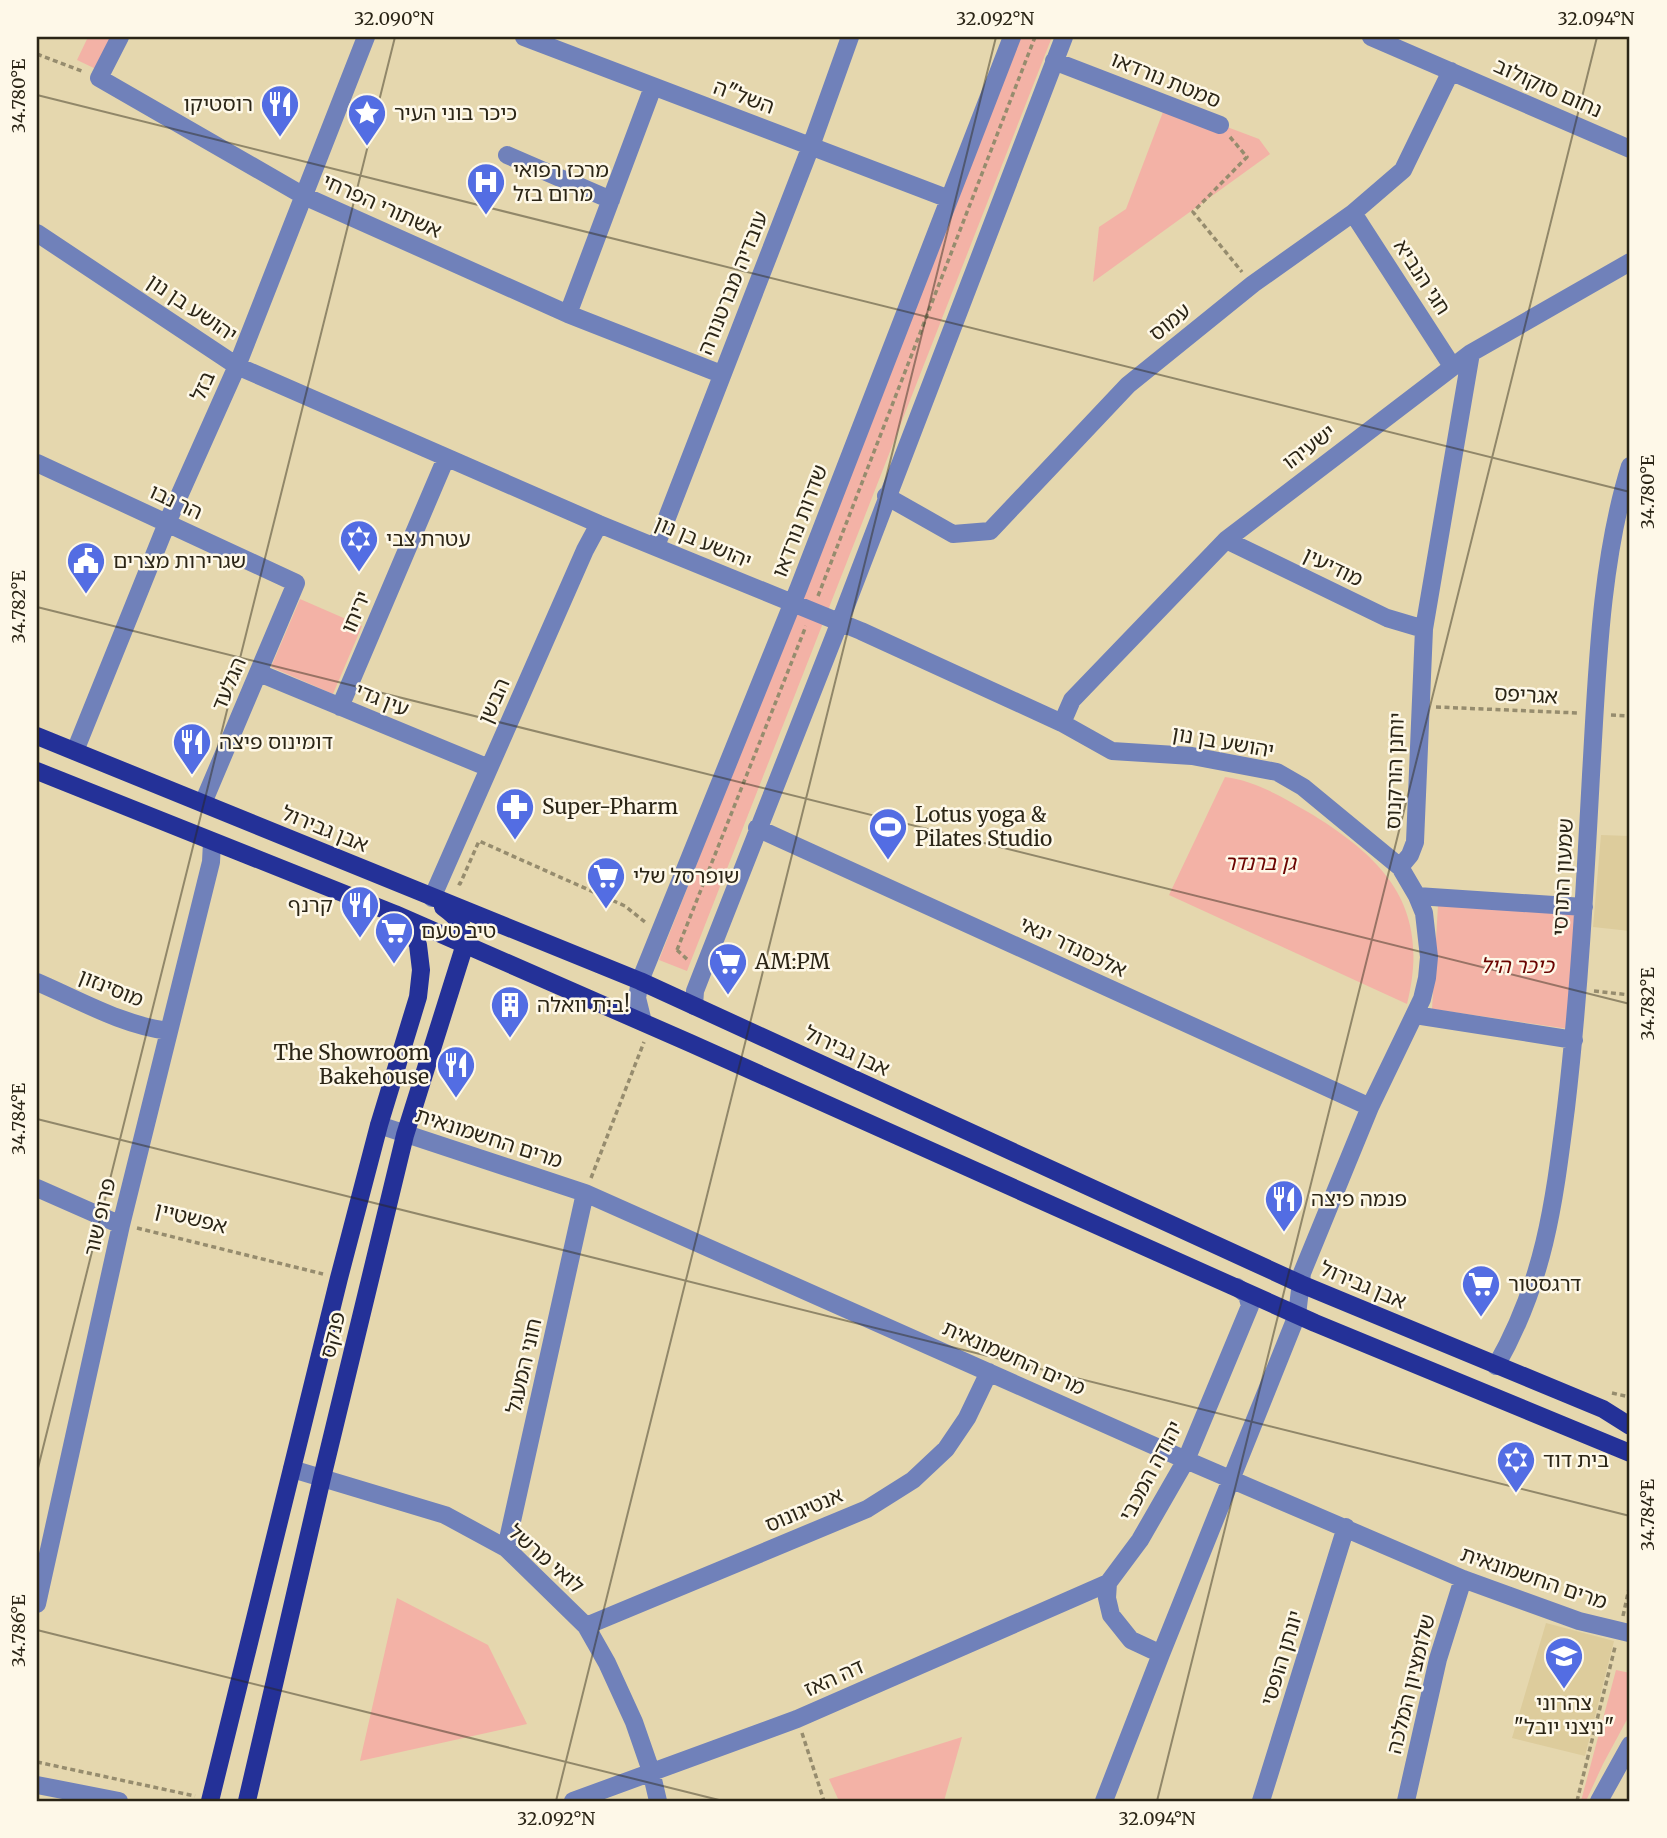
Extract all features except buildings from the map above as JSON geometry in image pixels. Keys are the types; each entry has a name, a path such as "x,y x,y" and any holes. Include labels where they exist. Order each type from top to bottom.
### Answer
{"main road":[{"name":"אבן גבירול","path":"37,736 640,981 1301,1284 1603,1409 1630,1426"},
{"path":"37,771 395,914 647,1023 1297,1315 1630,1453"},
{"path":"432,898 460,920 464,928 465,944"},
{"name":"פנקס","path":"209,1800 339,1278 379,1125 413,1017 421,980 420,956 415,936 395,914"},
{"name":"פנקס","path":"247,1801 321,1478 405,1135 465,944"}],"street":[{"path":"99,78 120,37"},
{"name":"בזל","path":"75,751 167,523 237,366 366,37"},
{"name":"השל\"ה","path":"524,37 550,42 653,87 949,199"},
{"name":"עובדיה מברטנורה","path":"656,546 811,146 850,37"},
{"name":"שדרות נורדאו","path":"647,1023 637,998 640,981 792,604 1012,37"},
{"path":"695,1006 695,991 1064,37"},
{"name":"נחום סוקולוב","path":"1380,38 1630,149"},
{"name":"סמטת נורדאו","path":"1054,61 1220,125"},
{"name":"עמוס","path":"886,496 953,534 990,531 1128,385 1252,284 1353,213 1403,170 1451,71"},
{"name":"אשתורי הפרחי","path":"99,78 304,196 568,314 721,374"},
{"path":"568,314 653,87"},
{"path":"507,155 611,200"},
{"name":"חגי הנביא","path":"1353,213 1452,366"},
{"name":"יהושע בן נון","path":"37,233 237,366 599,524 861,631 1062,723 1112,751 1192,756 1277,772 1303,788 1400,867"},
{"name":"ישעיהו","path":"1062,723 1072,700 1226,540 1452,366 1630,262"},
{"name":"יוחנן הורקנוס","path":"1400,867 1410,855 1415,842 1424,629 1471,353"},
{"name":"יריחו","path":"340,707 446,458"},
{"name":"הר נבו","path":"37,463 296,583"},
{"name":"שמעון התרסי","path":"1496,1366 1530,1296 1543,1252 1559,1174 1574,1040 1594,714 1608,562 1630,466"},
{"name":"הבשן","path":"432,898 585,550 599,524"},
{"name":"מודיעין","path":"1226,540 1387,618 1424,629"},
{"name":"הגלעד","path":"203,803 296,583"},
{"name":"עין גדי","path":"259,673 489,768"},
{"name":"אלכסנדר ינאי","path":"758,828 1370,1107"},
{"name":"פרופ שור","path":"37,1604 44,1533 211,862 212,842"},
{"path":"1104,1801 1297,1315 1302,1273 1370,1107 1415,1015 1427,978 1429,957 1424,913 1417,895 1400,867"},
{"path":"1417,895 1584,907"},
{"name":"מוסינזון","path":"37,982 132,1022 169,1031"},
{"path":"1415,1015 1574,1040"},
{"name":"מרים החשמונאית","path":"379,1125 585,1193 1186,1460 1463,1578 1579,1621 1624,1632"},
{"name":"אפשטיין","path":"37,1188 121,1224"},
{"name":"חוני המעגל","path":"506,1548 585,1193"},
{"name":"יהודה המכבי","path":"1108,1583 1140,1540 1186,1460 1250,1306 1247,1295 1237,1287"},
{"name":"אנטיגונוס","path":"586,1626 867,1509 913,1480 946,1449 967,1418 989,1372"},
{"name":"לואי מרשל","path":"292,1469 445,1515 506,1548 586,1626 607,1663 634,1722 658,1801"},
{"name":"יונתן הופסי","path":"1261,1801 1346,1527"},
{"name":"שלומציון המלכה","path":"1406,1801 1438,1658 1463,1578"},
{"path":"1108,1583 1107,1598 1111,1615 1131,1640 1161,1654"},
{"name":"דה האז","path":"573,1801 797,1719 1108,1583"},
{"path":"1599,1801 1630,1745"},
{"path":"1612,1801 1630,1768"},
{"path":"37,1785 119,1801"}],"path":[{"path":"677,950 1035,37"},
{"path":"37,54 99,78"},
{"name":"סמטת נורדאו","path":"1220,125 1247,157 1193,212 1252,284"},
{"name":"אגריפס","path":"1420,706 1630,716"},
{"path":"443,874 460,884 479,841 625,906 660,933 702,973"},
{"path":"1578,990 1630,995"},
{"path":"585,1193 647,1023"},
{"name":"אפשטיין","path":"121,1224 339,1278"},
{"path":"1577,1801 1624,1632 1630,1584"},
{"path":"797,1719 824,1801"},
{"path":"37,1762 209,1800"}],"shaded area":[{"path":"1601,835 1630,836 1630,931 1593,927"},
{"name":"צהרוני \"ניצני יובל\"","path":"1546,1623 1614,1641 1585,1756 1512,1738"}],"green space":[{"path":"88,37 115,37 98,70 77,60"},
{"path":"1021,37 1052,37 687,971 659,960"},
{"path":"1166,104 1259,139 1270,154 1093,282 1099,227 1126,209"},
{"path":"300,599 362,626 333,694 271,667"},
{"name":"גן ברנדר","path":"1225,777 1258,786 1308,812 1360,848 1380,868 1396,890 1407,913 1413,940 1413,970 1407,1004 1169,895"},
{"name":"כיכר היל","path":"1438,905 1577,915 1569,1029 1432,1009"},
{"path":"397,1598 488,1645 527,1724 360,1761"},
{"path":"1616,1670 1630,1673 1630,1714 1586,1801 1581,1801"},
{"path":"962,1737 944,1801 839,1801 829,1779"}],"place":[{"name":"רוסטיקו","path":"280,138"},
{"name":"כיכר בוני העיר","path":"367,147"},
{"name":"מרכז רפואי מרום בזל","path":"486,216"},
{"name":"עטרת צבי","path":"359,573"},
{"name":"שגרירות מצרים","path":"86,595"},
{"name":"דומינוס פיצה","path":"192,776"},
{"name":"Super-Pharm","path":"515,841"},
{"name":"Lotus yoga & Pilates Studio","path":"888,861"},
{"name":"שופרסל שלי","path":"606,910"},
{"name":"קרנף","path":"360,939"},
{"name":"טיב טעם","path":"394,965"},
{"name":"AM:PM","path":"728,996"},
{"name":"בית וואלה!","path":"510,1039"},
{"name":"The Showroom Bakehouse","path":"456,1099"},
{"name":"פנמה פיצה","path":"1284,1233"},
{"name":"דרגסטור","path":"1481,1318"},
{"name":"בית דוד","path":"1516,1494"},
{"name":"צהרוני \"ניצני יובל\"","path":"1564,1690"}]}
